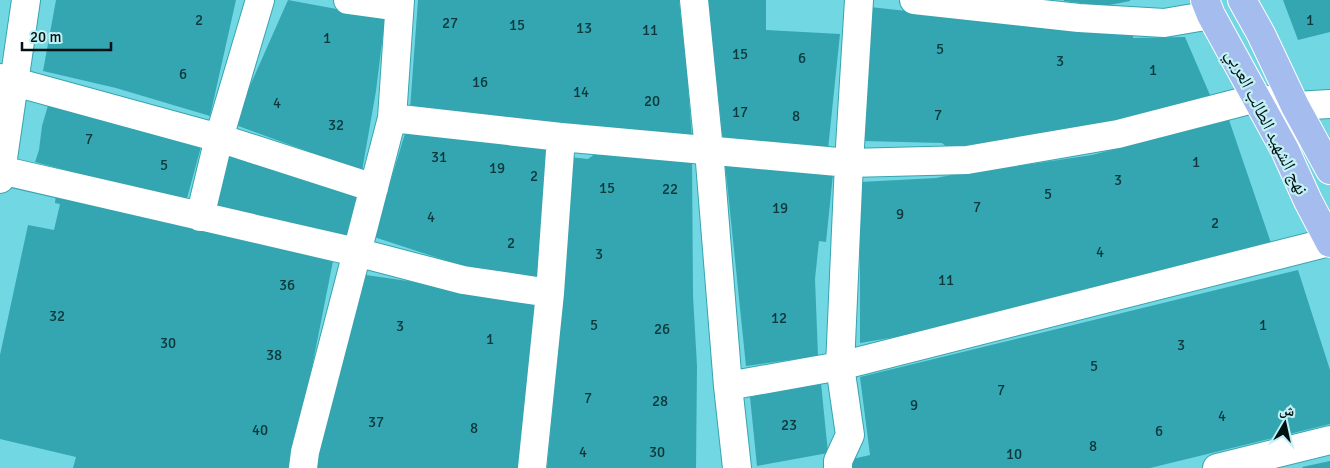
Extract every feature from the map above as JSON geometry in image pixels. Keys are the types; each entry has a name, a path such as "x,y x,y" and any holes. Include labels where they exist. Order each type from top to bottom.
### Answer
{"main road":[{"name":"نهج الشهيد الطالب العربي","path":"1242,0 1261,34 1295,106 1330,170"},
{"name":"نهج الشهيد الطالب العربي","path":"1208,8 1285,150 1308,201 1330,243"}],"street":[{"path":"26,0 7,80 0,173 356,252 463,280 550,293"},
{"path":"200,216 219,138 260,0"},
{"path":"303,468 305,452 392,118 400,4 348,0"},
{"path":"694,0 737,468"},
{"path":"838,468 838,461 850,435 840,366 849,163 859,0"},
{"path":"914,0 1079,18 1164,23 1208,8"},
{"path":"7,80 219,138 374,188"},
{"path":"392,118 561,137 849,163 967,160 1118,134 1257,98 1295,106 1330,104"},
{"path":"532,468 550,293 561,137"},
{"path":"728,386 840,366 1330,243"},
{"path":"1217,468 1330,440"}],"building":[{"path":"56,0 236,0 210,116 116,88 43,71"},
{"path":"288,0 385,18 376,91 362,171 233,124"},
{"path":"418,0 679,0 692,139 410,109"},
{"path":"708,0 766,0 766,30 840,34 828,149 723,141"},
{"path":"1064,0 1130,0 1130,1 1104,6"},
{"path":"1283,0 1330,0 1330,32 1298,40"},
{"path":"870,7 1089,31 1134,31 1133,38 1185,37 1213,102 1101,125 948,148 942,143 864,141"},
{"path":"49,102 202,143 186,202 35,162"},
{"path":"1229,120 1271,243 1112,286 919,333 860,343 860,182 936,178 1004,165 1005,168 1092,155"},
{"path":"406,130 554,147 542,283 469,268 374,237"},
{"path":"227,151 359,192 348,242 212,209"},
{"path":"599,151 692,156 693,296 697,366 696,468 547,468 558,355 569,157 588,159"},
{"path":"725,163 833,174 826,242 819,241 815,279 818,356 746,366"},
{"path":"56,193 334,256 292,468 73,468 76,457 0,439 0,355 28,225 54,230 60,204 55,203"},
{"path":"1298,270 1330,370 1330,424 1150,468 849,468 848,460 870,455 860,377"},
{"path":"366,275 539,300 519,468 315,468"},
{"path":"821,383 828,453 757,466 750,397"},
{"path":"1330,461 1330,468 1302,467"}]}
